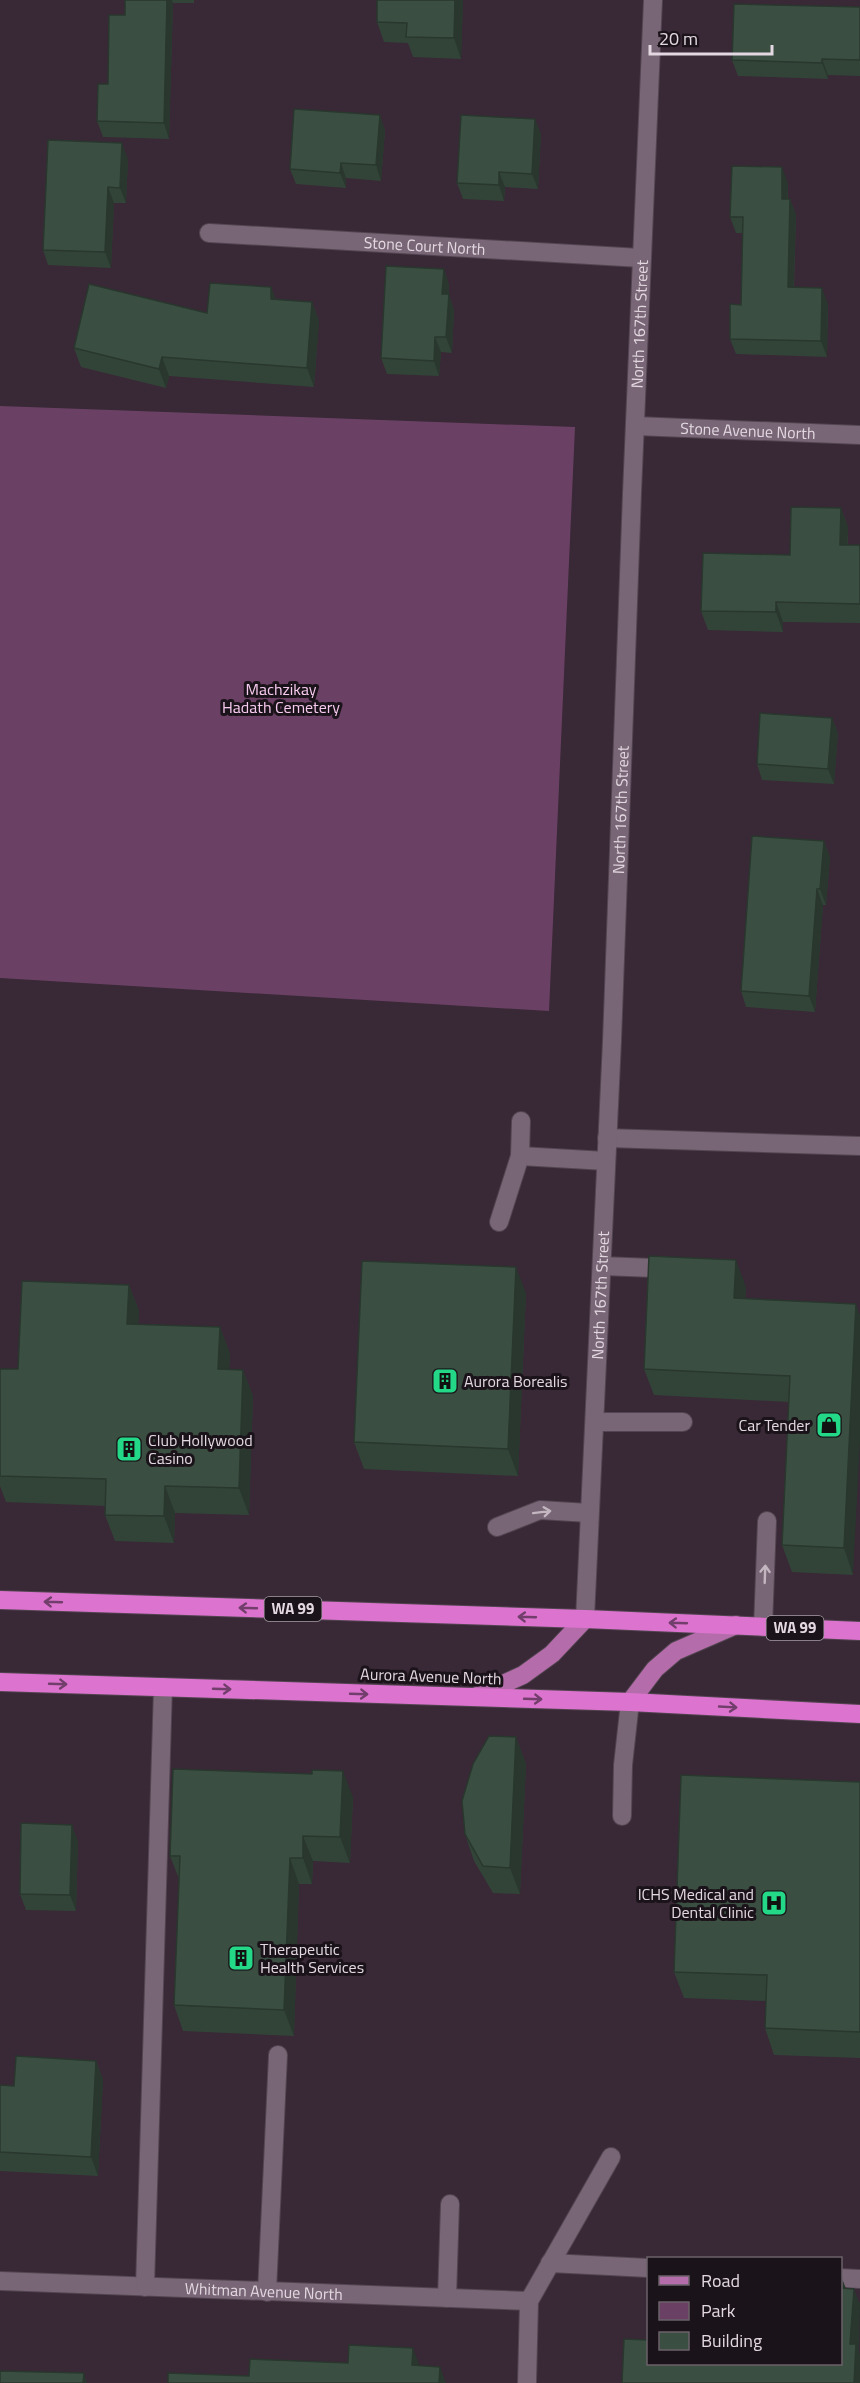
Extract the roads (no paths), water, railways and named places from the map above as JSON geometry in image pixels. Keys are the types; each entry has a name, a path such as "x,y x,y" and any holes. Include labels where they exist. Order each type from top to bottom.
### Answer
{"highway":[{"name":"WA 99","path":"0,1600 585,1619 860,1631"},
{"name":"Aurora Avenue North","path":"0,1683 630,1702 860,1714"}],"main road":[{"path":"475,1697 523,1675 552,1654 585,1619"},
{"path":"630,1702 654,1669 676,1651 736,1625"}],"street":[{"name":"North 167th Street","path":"585,1619 602,1266 653,0"},
{"name":"Stone Court North","path":"209,233 641,258"},
{"name":"Stone Avenue North","path":"636,426 860,435"},
{"path":"499,1222 520,1156 521,1121"},
{"path":"607,1138 860,1146"},
{"path":"520,1156 606,1161"},
{"path":"602,1266 654,1268"},
{"path":"595,1422 683,1422"},
{"path":"497,1527 540,1510 589,1513"},
{"path":"763,1627 767,1521"},
{"path":"144,2288 163,1687"},
{"path":"622,1816 623,1765 630,1702"},
{"path":"267,2292 279,2055"},
{"path":"527,2383 529,2301 610,2157"},
{"path":"447,2298 450,2204"},
{"path":"550,2263 647,2268"},
{"path":"842,2278 860,2279"},
{"name":"Whitman Avenue North","path":"0,2281 529,2301"}],"place":[{"name":"Aurora Borealis","path":"445,1381"},
{"name":"Car Tender","path":"829,1425"},
{"name":"Club Hollywood Casino","path":"129,1449"},
{"name":"ICHS Medical and Dental Clinic","path":"774,1903"},
{"name":"Therapeutic Health Services","path":"241,1958"}],"park label":[{"name":"Machzikay Hadath Cemetery","path":"281,698"}]}
